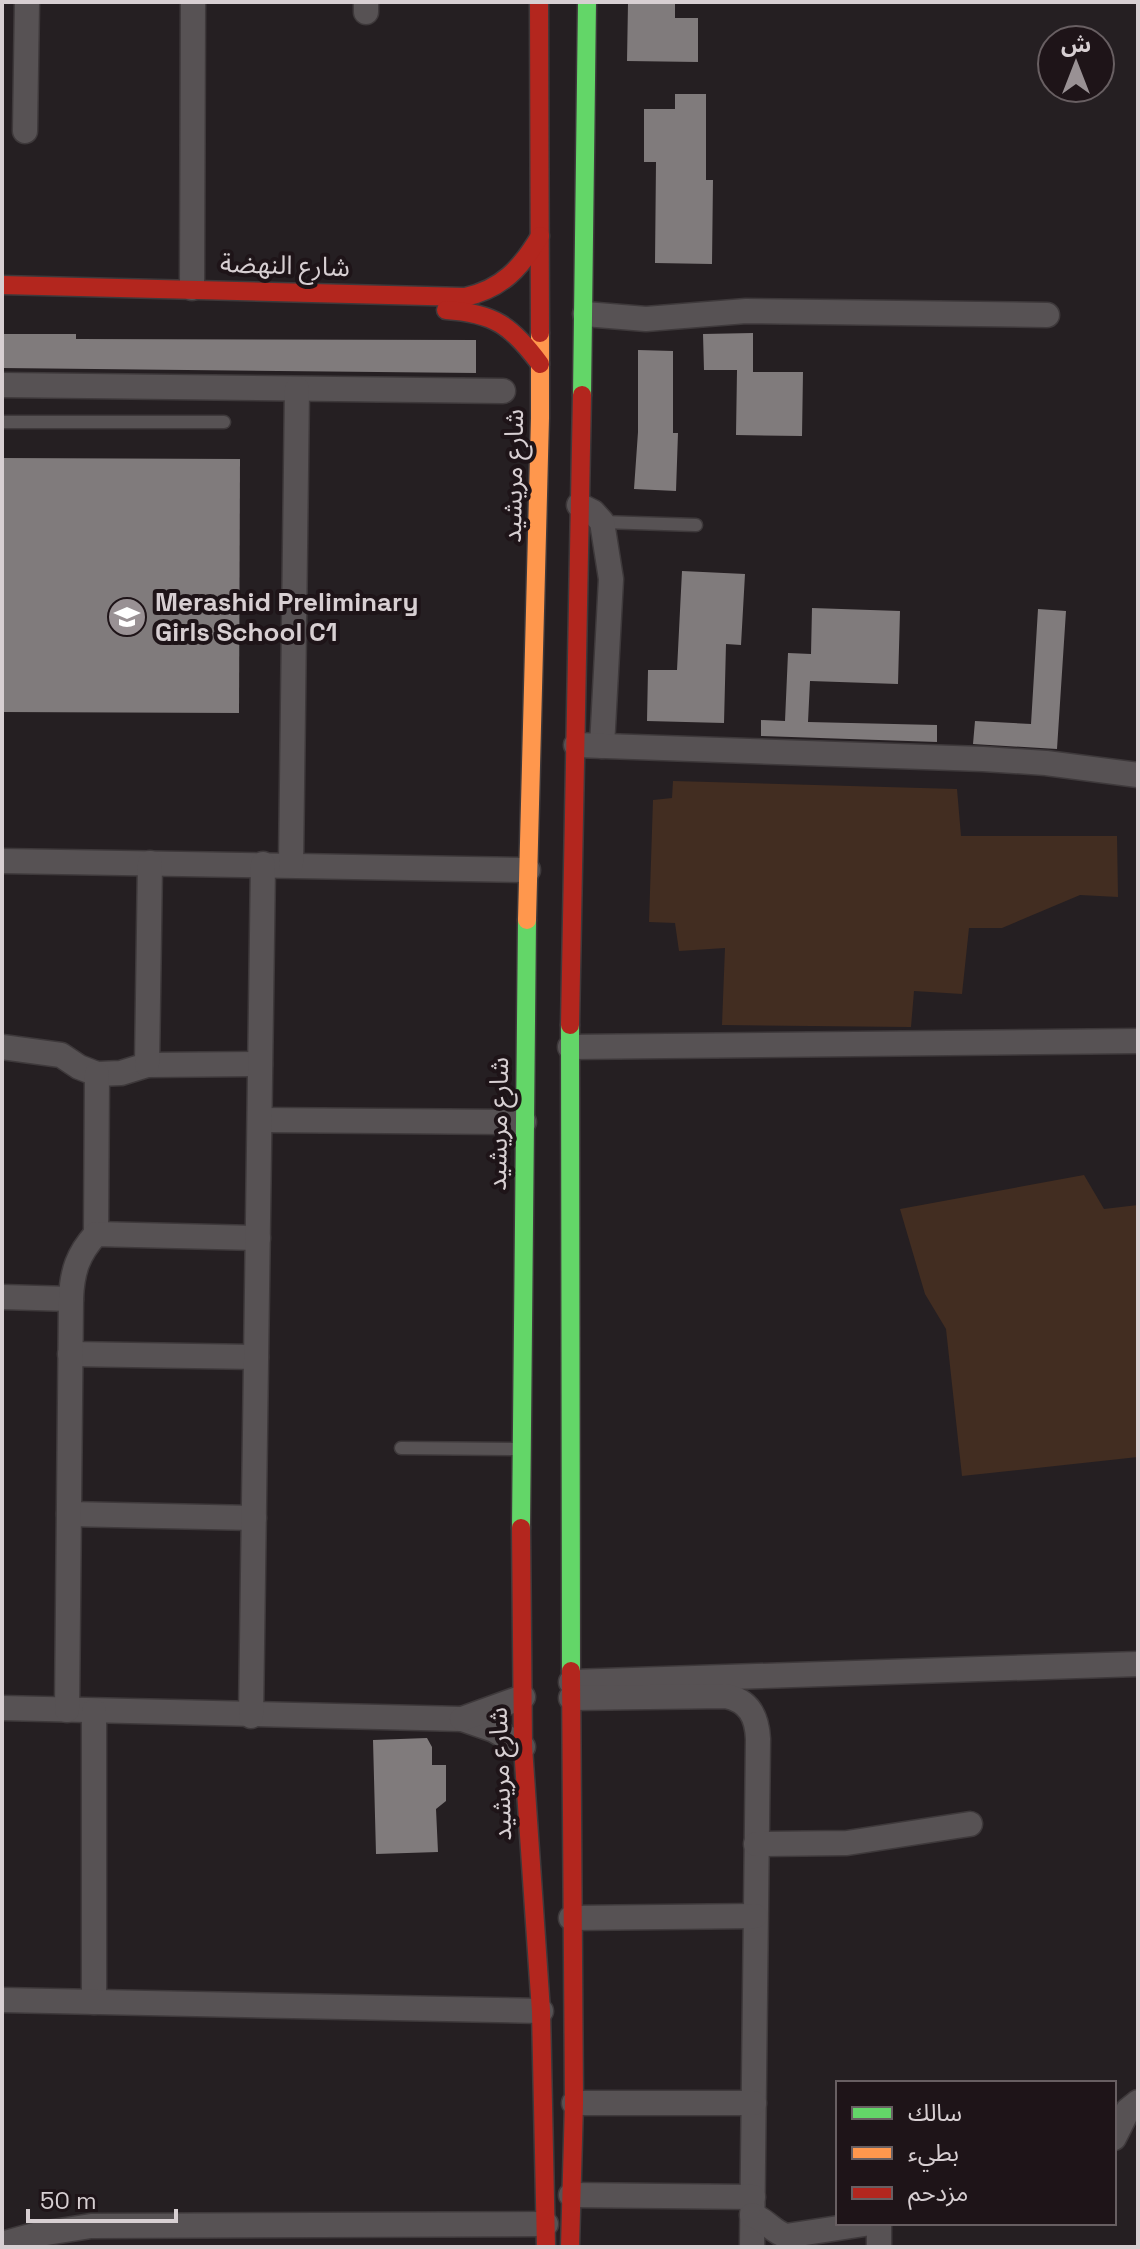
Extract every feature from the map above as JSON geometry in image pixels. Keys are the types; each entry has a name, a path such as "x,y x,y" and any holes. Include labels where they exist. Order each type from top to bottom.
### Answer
{"main road":[{"name":"شارع مريشيد","path":"539,2 548,163 540,236 540,418 528,870 520,1449 523,1747 541,2011 546,2236"},
{"path":"570,2247 574,2103 570,1047 576,745 565,500 585,314 587,2"},
{"path":"566,189 571,240 584,264"},
{"name":"شارع النهضة","path":"192,298 477,295 510,279 526,261 540,236"},
{"name":"شارع النهضة","path":"2,285 481,313 510,326 540,364"},
{"path":"540,418 565,500"},
{"path":"529,1862 545,1872 554,1873 571,1866"}],"street":[{"path":"25,131 27,2"},
{"path":"192,298 193,2"},
{"path":"585,314 646,319 746,311 1047,315"},
{"path":"2,385 503,391"},
{"path":"291,864 297,389"},
{"path":"565,500 593,512 602,522 611,579 602,746"},
{"path":"576,745 983,759 1046,763 1138,775"},
{"path":"2,861 528,870"},
{"path":"147,1065 150,863"},
{"path":"251,1716 263,864"},
{"path":"570,1047 1138,1041"},
{"path":"2,1047 61,1055 97,1074 121,1073 147,1065 260,1064"},
{"path":"67,1710 71,1278 77,1259 96,1234 97,1074"},
{"path":"260,1120 524,1122"},
{"path":"96,1234 258,1238"},
{"path":"2,1297 71,1299"},
{"path":"70,1354 256,1357"},
{"path":"69,1514 254,1518"},
{"path":"571,1690 1138,1664"},
{"path":"571,1690 735,1698 750,1709 757,1724 752,2247"},
{"path":"462,1719 523,1697"},
{"path":"2,1708 462,1719 494,1730 523,1747"},
{"path":"94,1711 94,2002"},
{"path":"756,1844 847,1843 970,1824"},
{"path":"571,1918 755,1916"},
{"path":"2,2000 541,2011"},
{"path":"1116,2134 1128,2110 1138,2102"},
{"path":"574,2103 754,2103"},
{"path":"571,2195 753,2206"},
{"path":"753,2206 775,2232 786,2236 858,2225"},
{"path":"879,2225 879,2247"},
{"path":"2,2244 62,2229 91,2226 165,2236 546,2236"}],"lane":[{"path":"2,422 224,422"},
{"path":"602,522 696,525"},
{"path":"401,1448 520,1449"}],"shaded area":[{"path":"673,781 957,789 961,836 1117,836 1118,897 1080,895 1002,928 969,928 962,994 914,991 911,1027 722,1025 725,948 679,951 675,923 649,922 653,800 672,798"},
{"path":"1084,1175 1104,1209 1138,1205 1138,1457 962,1476 946,1329 925,1294 900,1209"}],"building":[{"path":"628,3 675,4 675,18 698,18 698,62 627,61"},
{"path":"675,94 706,94 706,180 713,180 712,264 655,263 656,162 644,162 644,109 675,109"},
{"path":"753,333 753,372 803,372 802,436 736,435 737,370 704,370 703,334"},
{"path":"2,334 76,334 76,339 476,340 476,373 2,368"},
{"path":"638,350 673,351 673,433 678,433 676,491 634,489"},
{"path":"2,458 240,459 239,713 2,712"},
{"path":"682,571 745,574 741,645 726,644 724,723 647,721 648,670 677,670"},
{"path":"812,608 900,611 898,684 810,681 808,722 937,725 937,742 761,736 761,720 785,721 788,653 811,654"},
{"path":"1038,609 1066,611 1057,749 973,744 975,721 1031,724"},
{"path":"427,1738 432,1747 432,1765 446,1765 446,1801 436,1809 438,1852 376,1854 373,1740"}],"traffic: fast":[{"path":"582,395 587,2"},
{"path":"521,1528 527,920"},
{"path":"570,1025 571,1671"}],"traffic: slow":[{"path":"527,920 540,333"}],"traffic: jam":[{"path":"539,2 540,333"},
{"path":"2,285 465,297 490,289 509,276 540,236"},
{"path":"446,310 477,314 500,324 511,331 540,364"},
{"path":"570,1025 582,395"},
{"path":"521,1528 523,1747 541,2011 546,2247"},
{"path":"570,2247 574,2103 571,1671"}],"place":[{"name":"Merashid Preliminary Girls School C1","path":"127,617"}]}
